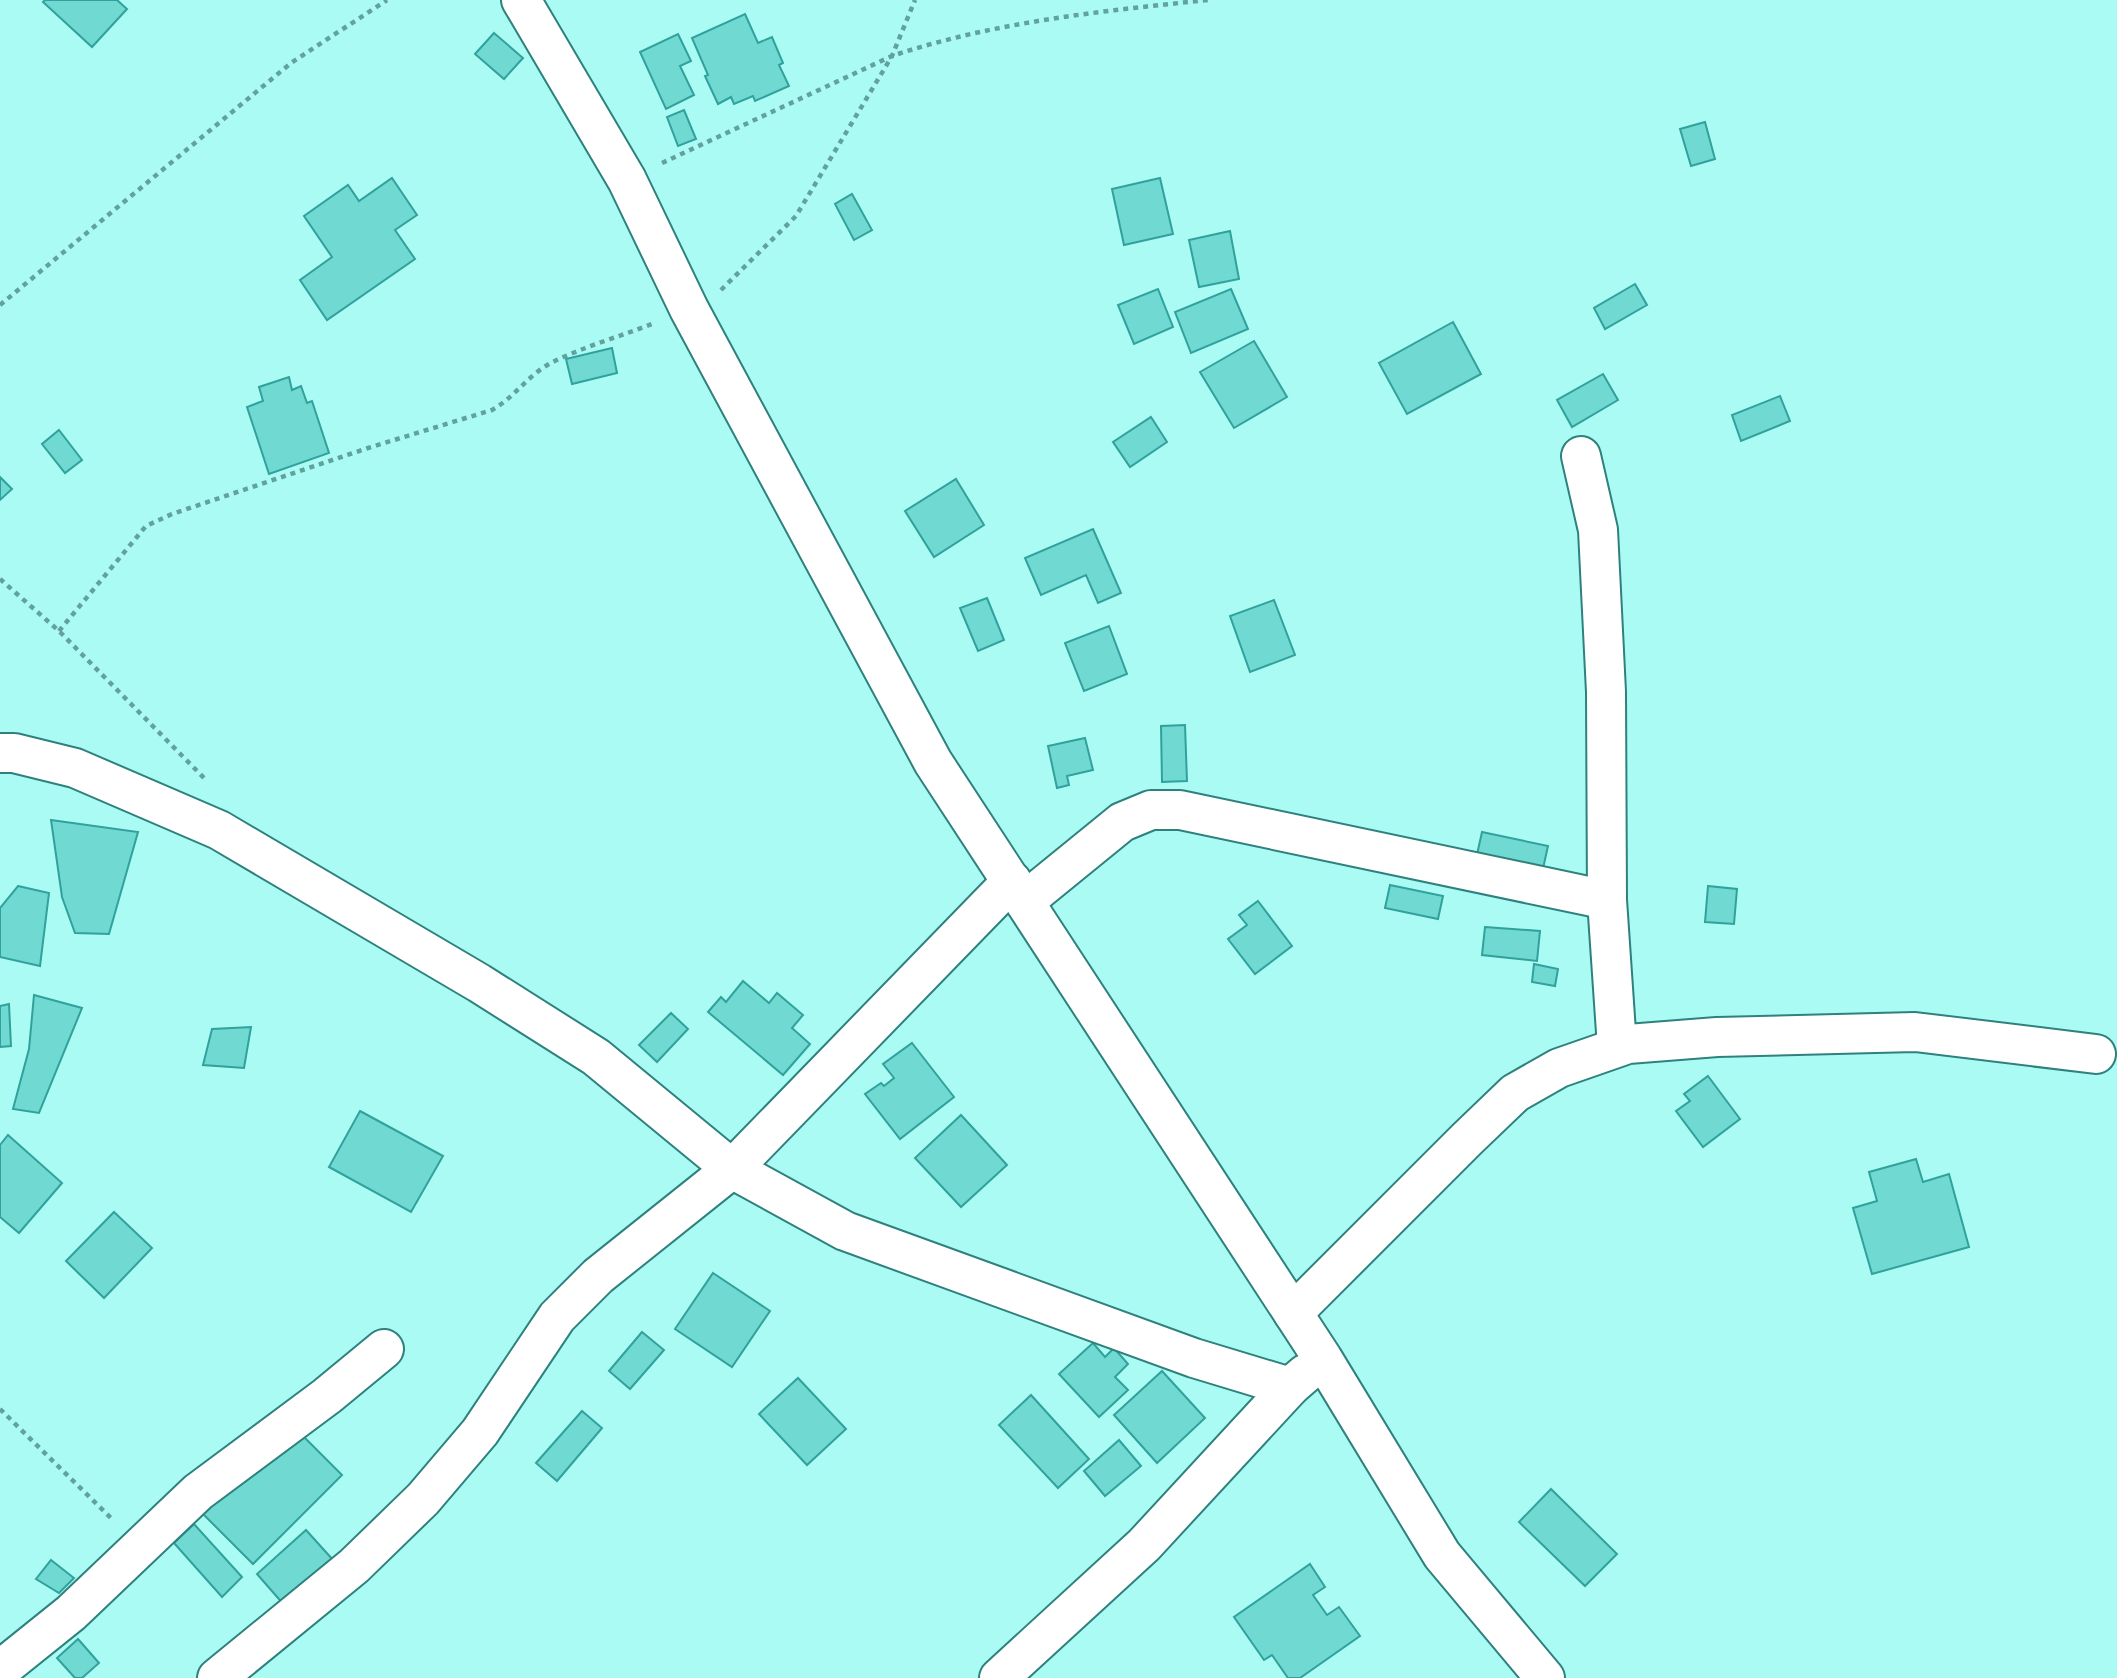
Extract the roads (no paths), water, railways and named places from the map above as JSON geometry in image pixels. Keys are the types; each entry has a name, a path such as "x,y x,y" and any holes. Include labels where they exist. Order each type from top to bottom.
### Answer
{"street":[{"path":"521,0 626,180 691,314 933,762 1323,1359 1442,1555 1545,1678"},
{"path":"1581,456 1598,530 1606,692 1606,900 1617,1048"},
{"path":"0,753 14,753 75,768 219,830 479,982 596,1056 732,1169 845,1231 1194,1358 1290,1387"},
{"path":"217,1678 354,1566 423,1499 480,1432 557,1317 598,1276 732,1169 1018,891 1122,822 1151,810 1180,810 1606,900"},
{"path":"1293,1313 1515,1093 1559,1068 1628,1044 1717,1037 1915,1032 2096,1054"},
{"path":"0,1670 71,1613 198,1492 327,1396 384,1349"},
{"path":"999,1678 1144,1545 1290,1387 1323,1359"}]}
